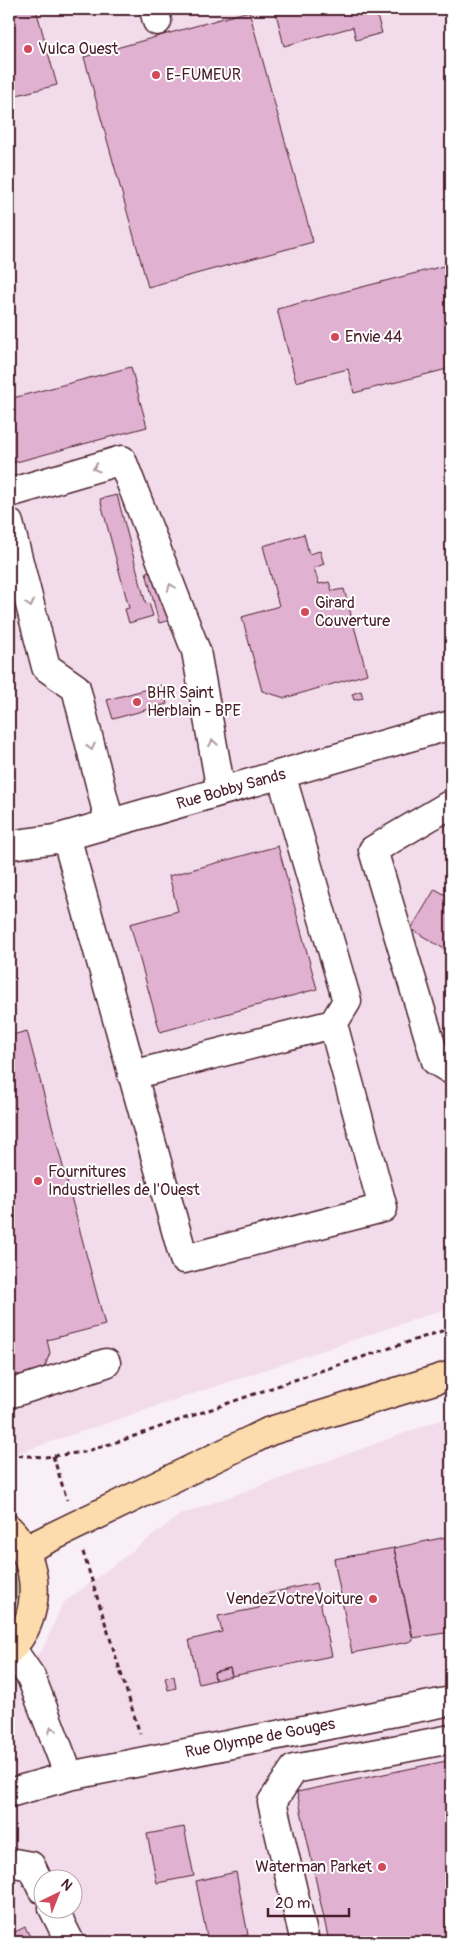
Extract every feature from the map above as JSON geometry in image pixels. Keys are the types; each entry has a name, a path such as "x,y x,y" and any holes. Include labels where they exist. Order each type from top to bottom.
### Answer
{"main road":[{"path":"25,1550 270,1431 451,1375"},
{"path":"9,1529 25,1550 34,1584 34,1601 30,1619 22,1634 10,1649"}],"street":[{"path":"9,493 122,460 196,651 221,791"},
{"path":"9,523 46,667 76,688 110,824"},
{"name":"Rue Bobby Sands","path":"9,846 66,836 110,824 451,725"},
{"path":"132,1075 333,1024 347,1001 281,774"},
{"path":"451,804 372,850 436,1061 451,1070"},
{"path":"66,836 184,1259 383,1208 333,1024"},
{"path":"9,1394 106,1362"},
{"path":"10,1649 31,1677 69,1776"},
{"name":"Rue Olympe de Gouges","path":"9,1793 69,1776 451,1701"},
{"path":"305,1942 272,1802 294,1769 451,1739"},
{"path":"9,1862 31,1866 32,1868"},
{"path":"57,1918 70,1942"}],"path":[{"path":"9,1455 53,1456 84,1452 451,1328"},
{"path":"53,1456 148,1760"}],"shaded area":[{"path":"9,9 451,9 451,1307 9,1456"},
{"path":"451,1416 451,1942 9,1942 9,1671 42,1651 62,1604 180,1515"}],"green space":[{"path":"9,1559 15,1574 17,1590 13,1614 9,1621"}],"building":[{"name":"Vulca Ouest","path":"24,9 36,9 57,85 9,97 9,13"},
{"path":"275,9 375,9 382,33 356,40 353,27 284,46"},
{"path":"249,11 313,242 148,287 84,57"},
{"path":"451,264 451,368 354,393 348,369 296,382 277,309"},
{"path":"131,367 147,427 9,464 9,399"},
{"path":"117,495 146,604 149,603 153,616 129,623 125,609 129,608 100,499"},
{"name":"Girard Couverture","path":"304,534 309,554 320,551 324,564 314,568 319,584 329,582 332,591 344,589 367,674 285,698 262,691 242,617 279,606 263,546"},
{"path":"157,569 171,620 159,623 146,572"},
{"name":"BHR Saint Herblain - BPE","path":"162,685 167,704 113,719 107,700"},
{"path":"361,691 363,698 354,700 352,694"},
{"path":"278,846 317,989 160,1032 130,924 178,911 169,876"},
{"path":"435,889 451,898 451,953 411,929"},
{"name":"Fournitures Industrielles de l'Ouest","path":"27,1031 105,1325 47,1340 50,1353 45,1366 41,1370 23,1376 9,1372 9,1036"},
{"path":"451,1037 451,1055 443,1050"},
{"path":"451,1536 451,1632 413,1638 394,1548"},
{"name":"VendezVotreVoiture","path":"394,1548 413,1641 352,1653 334,1559"},
{"path":"316,1583 332,1656 232,1676 230,1668 214,1672 215,1680 199,1684 189,1640 222,1632 218,1616 259,1608 256,1596"},
{"path":"230,1668 232,1676 215,1680 214,1672"},
{"path":"174,1676 176,1688 168,1690 165,1677"},
{"name":"Waterman Parket","path":"451,1760 451,1942 329,1942 297,1792"},
{"path":"184,1827 194,1876 157,1883 147,1834"},
{"path":"236,1872 248,1935 208,1942 196,1881"},
{"path":"25,1927 33,1942 9,1942 9,1935"}],"place":[{"name":"Vulca Ouest","path":"28,49"},
{"name":"E-FUMEUR","path":"156,75"},
{"name":"Envie 44","path":"335,337"},
{"name":"Girard Couverture","path":"305,612"},
{"name":"BHR Saint Herblain - BPE","path":"137,702"},
{"name":"Fournitures Industrielles de l'Ouest","path":"38,1181"},
{"name":"VendezVotreVoiture","path":"373,1599"},
{"name":"Waterman Parket","path":"382,1867"}]}
